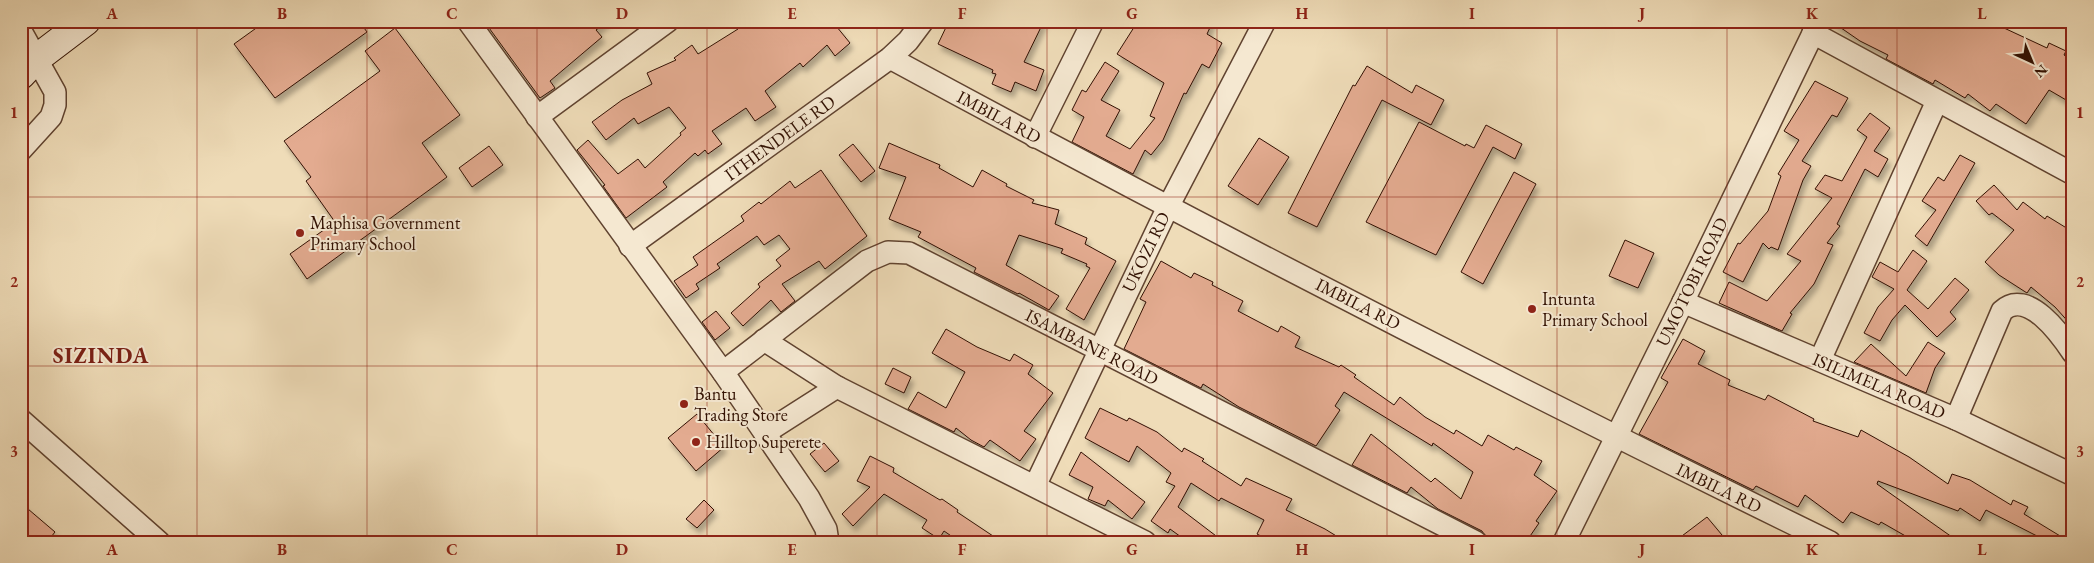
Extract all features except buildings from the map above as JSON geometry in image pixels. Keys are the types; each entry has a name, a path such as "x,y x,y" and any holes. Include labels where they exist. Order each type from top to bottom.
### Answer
{"street":[{"path":"29,67 86,21"},
{"path":"468,21 723,372 810,498 826,529 828,542"},
{"path":"537,117 668,21"},
{"name":"ITHENDELE RD","path":"630,246 890,58 908,41 923,21"},
{"path":"1035,136 1093,21"},
{"name":"UKOZI RD","path":"1035,486 1168,207 1265,21"},
{"path":"1816,27 1938,101 2073,174"},
{"name":"UMOTOBI ROAD","path":"1564,542 1816,27"},
{"path":"21,31 29,67 55,92 55,105 51,117 21,150"},
{"name":"IMBILA RD","path":"890,58 1168,207 1616,438 1830,542"},
{"path":"1820,360 1938,101"},
{"name":"ISAMBANE ROAD","path":"723,372 867,261 888,252 910,252 1099,351 1476,542"},
{"name":"ISILIMELA ROAD","path":"1683,302 1956,419 2073,475"},
{"path":"1956,419 2002,311 2008,305 2017,304 2044,317 2073,353"},
{"path":"764,340 837,387 1145,542"},
{"path":"765,433 837,387"},
{"path":"21,420 159,542"}],"place":[{"name":"Maphisa Government Primary School","path":"300,233"},
{"name":"Intunta Primary School","path":"1532,309"},
{"name":"Bantu Trading Store","path":"684,404"},
{"name":"Hilltop Superete","path":"696,442"}],"district":[{"name":"SIZINDA","path":"101,355"}]}
